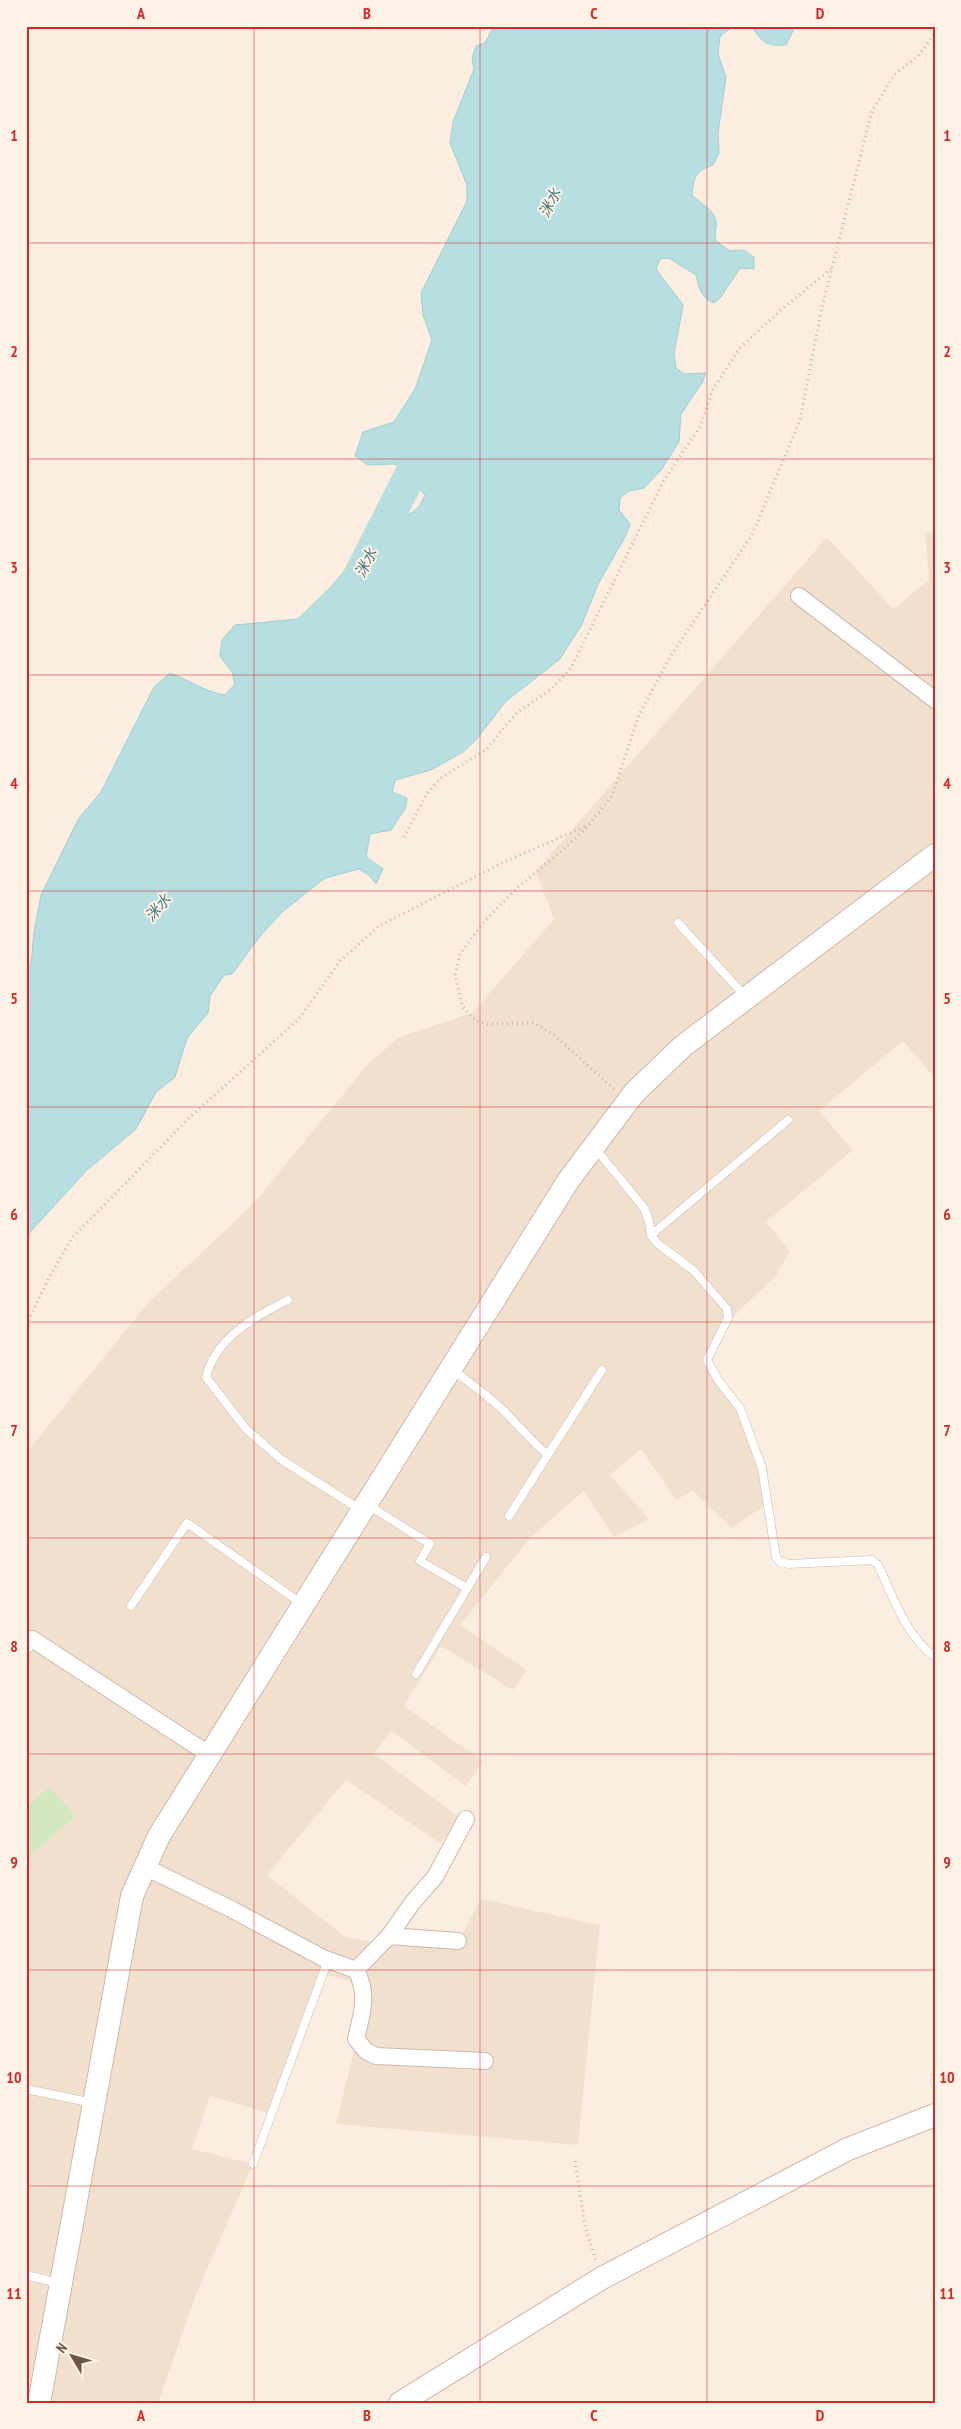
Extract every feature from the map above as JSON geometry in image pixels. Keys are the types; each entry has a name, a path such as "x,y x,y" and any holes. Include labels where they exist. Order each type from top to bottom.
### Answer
{"main road":[{"path":"39,2403 132,1896 160,1836 568,1181 628,1101 683,1046 935,855"},
{"path":"400,2403 602,2278 848,2149 935,2115"}],"street":[{"path":"800,596 935,700"},
{"path":"28,1640 210,1755"},
{"path":"356,1970 388,1936 413,1902 435,1877 466,1819"},
{"path":"145,1867 328,1960 356,1970 363,1984 365,1996 356,2039 366,2052 376,2056 485,2061"},
{"path":"388,1936 458,1941"}],"lane":[{"path":"678,923 747,998"},
{"path":"651,1235 788,1120"},
{"path":"594,1146 644,1208 649,1221 651,1235 658,1244 694,1272 727,1309 728,1318 707,1360 718,1380 740,1408 762,1468 776,1557 780,1562 788,1564 872,1560 878,1565 910,1634 935,1657"},
{"path":"288,1300 254,1317 226,1342 210,1364 206,1377 246,1429 282,1460 430,1544 420,1561 468,1588"},
{"path":"451,1369 508,1414 524,1434 548,1455"},
{"path":"509,1516 602,1370"},
{"path":"131,1606 187,1523 304,1605"},
{"path":"416,1674 486,1557"},
{"path":"253,2164 328,1960"},
{"path":"26,2089 95,2103"},
{"path":"26,2275 61,2284"}],"path":[{"path":"628,1101 554,1035 534,1023 488,1024 476,1021 462,1006 455,975 460,954 482,924 518,887 563,850 589,825 612,796 639,715 670,657 752,536 800,420 822,307 872,111 894,75 918,56 935,34"},
{"path":"404,837 426,795 441,778 487,749 519,711 550,690 571,668 664,480 700,427 713,389 740,348 782,309 831,269"},
{"path":"26,1325 50,1276 72,1238 189,1118 299,1019 340,961 379,926 504,862 589,825"},
{"path":"575,2161 585,2226 602,2278"}],"shaded area":[{"path":"935,532 935,1078 903,1041 819,1111 853,1150 766,1222 790,1251 776,1276 739,1311 715,1339 707,1360 740,1408 762,1468 768,1503 732,1528 693,1491 676,1500 641,1449 610,1475 649,1519 614,1537 584,1491 530,1538 460,1625 527,1670 513,1690 441,1646 404,1706 483,1761 466,1786 391,1731 374,1754 460,1818 440,1843 346,1780 267,1875 345,1937 383,1944 458,1941 481,1899 600,1925 578,2145 336,2124 355,2046 363,1984 322,1974 271,2114 210,2096 192,2149 253,2164 196,2295 158,2403 26,2403 26,1453 148,1303 253,1204 368,1064 399,1037 472,1013 554,919 536,871 827,537 893,609 929,580 925,533"}],"green space":[{"path":"50,1787 75,1816 26,1859 26,1807"}],"water":[{"path":"494,26 734,26 720,36 718,54 726,77 718,133 719,153 713,165 702,170 696,176 692,195 710,210 715,217 716,241 730,251 744,250 754,257 754,269 740,268 721,297 714,303 703,295 696,275 669,258 660,259 656,269 683,305 674,354 676,368 684,374 706,373 702,383 681,414 679,442 661,470 644,488 629,491 620,498 619,510 630,524 625,537 598,584 582,624 560,659 505,702 476,740 463,752 431,770 395,780 392,792 407,798 405,809 391,830 370,834 366,857 383,869 376,884 370,876 359,869 325,878 282,912 261,935 232,974 224,975 210,996 208,1013 187,1038 175,1077 156,1092 136,1129 87,1170 30,1232 26,1244 26,972 31,965 34,932 41,895 79,818 101,792 154,687 170,673 204,689 225,695 235,684 232,672 220,656 222,640 235,625 298,619 330,588 362,550 419,507 425,495 412,481 410,466 392,464 368,465 355,456 363,432 394,422 415,389 432,340 423,315 421,293 467,201 467,185 450,143 453,122 474,69 472,58 476,46 485,43"},
{"path":"752,26 793,26 793,31 786,45 774,45 762,40"}],"waterway":[{"name":"洣水","path":"359,576 431,434"}]}
